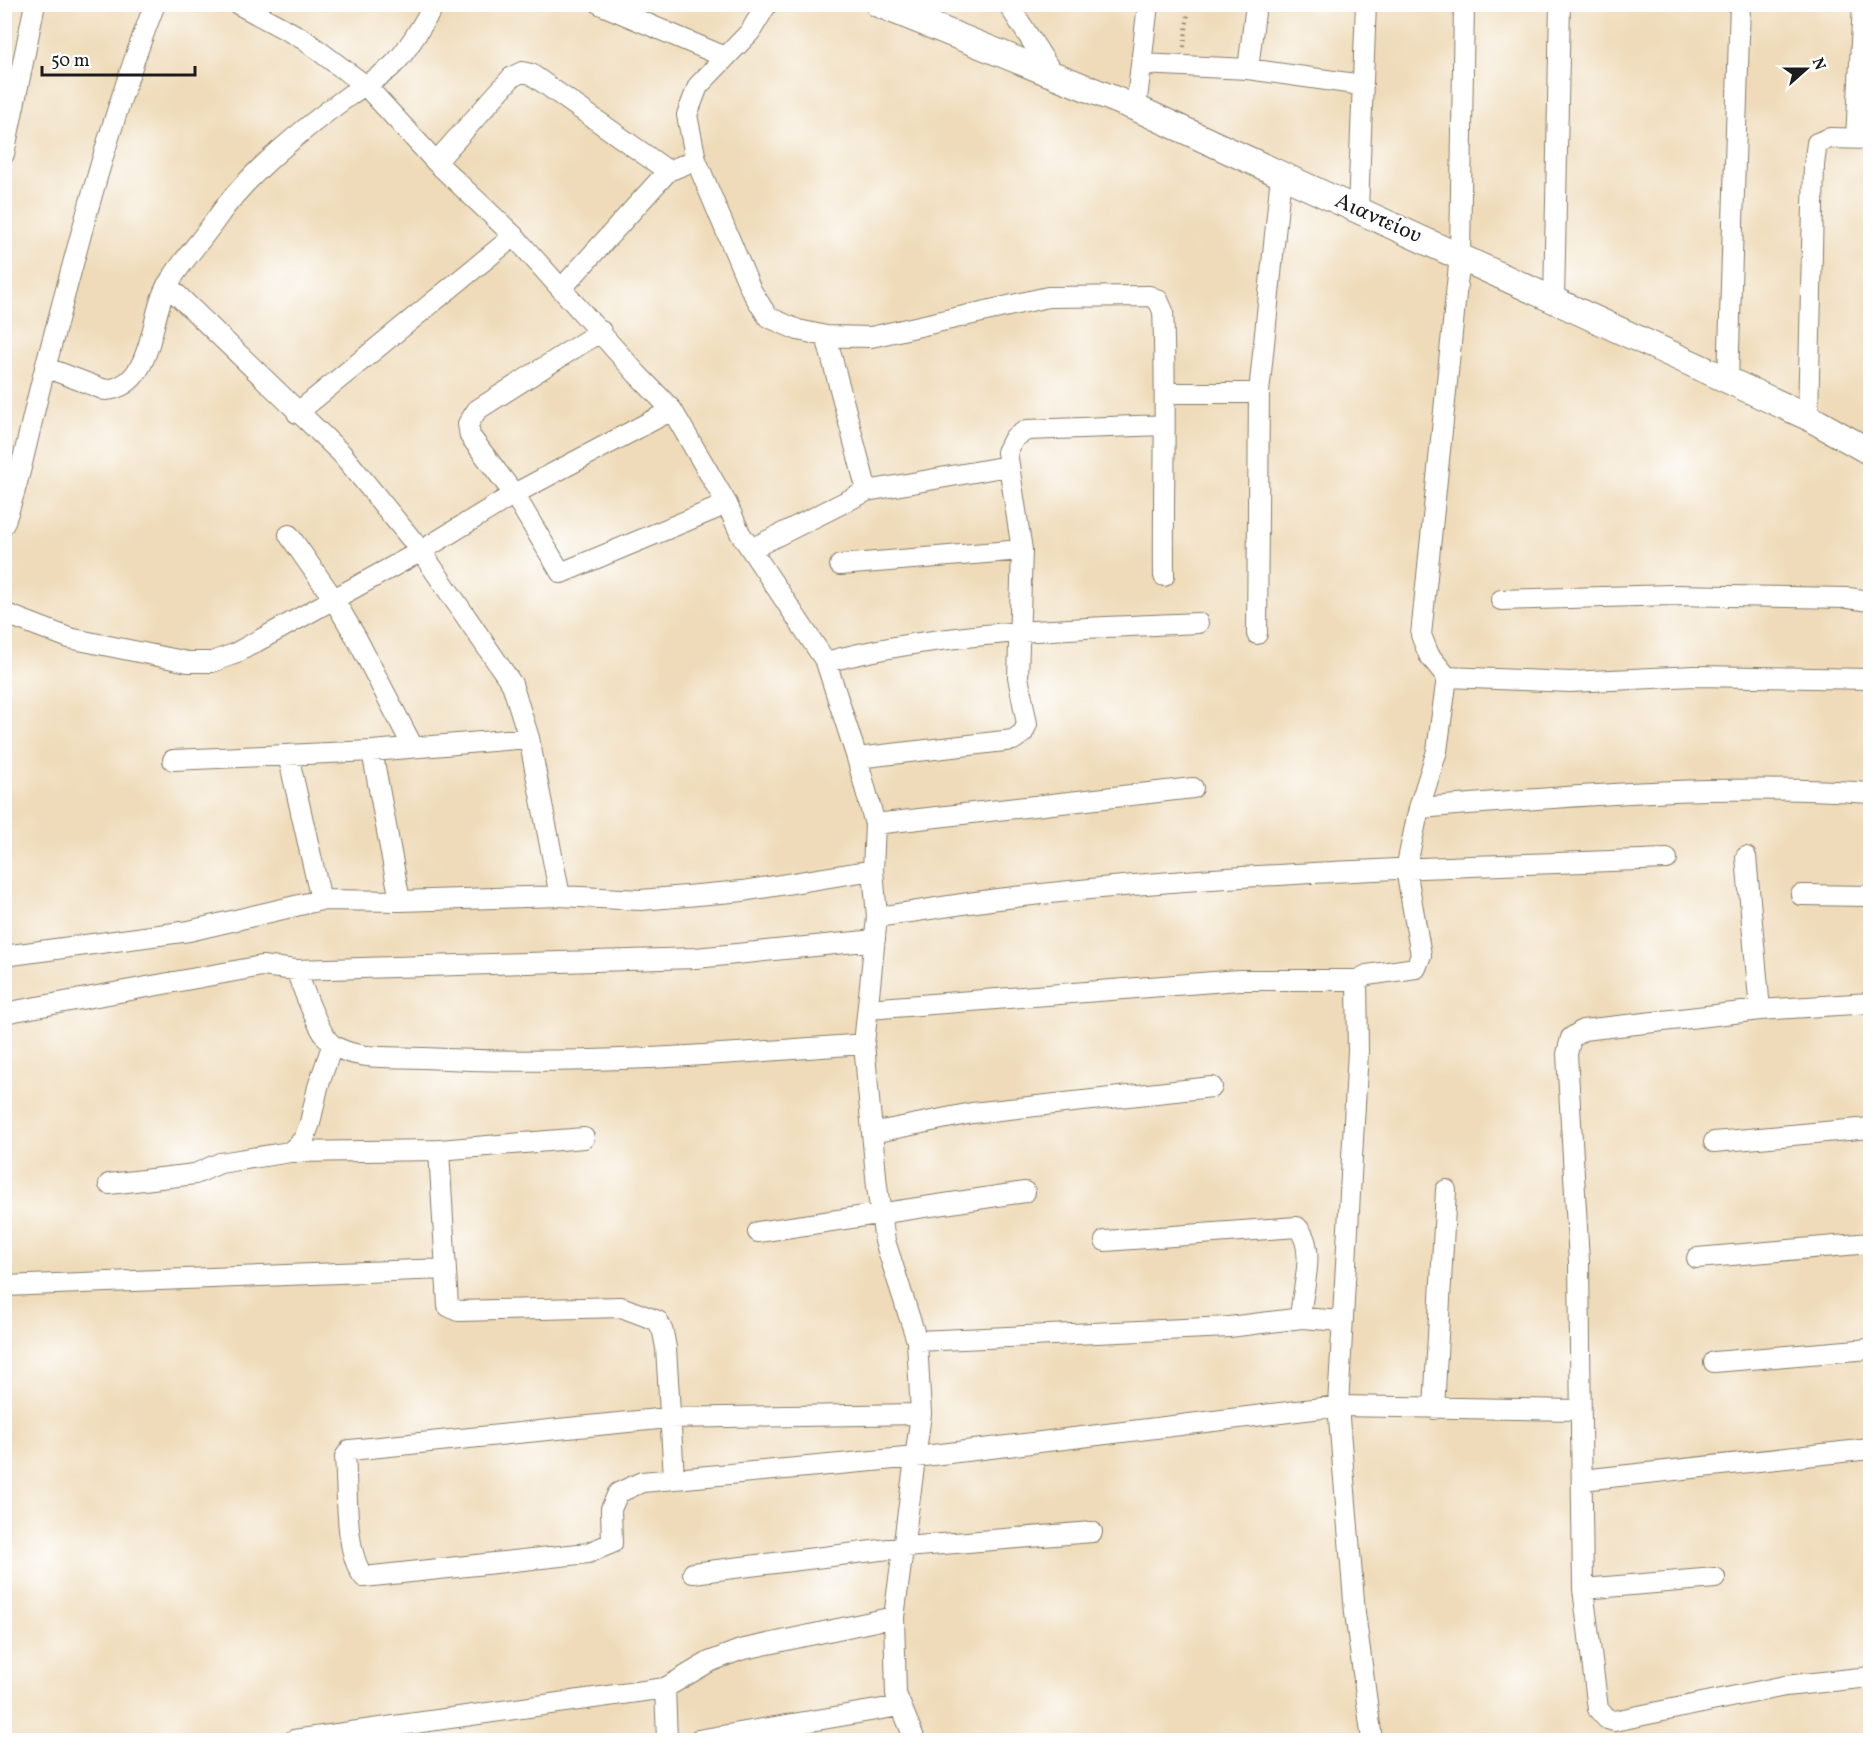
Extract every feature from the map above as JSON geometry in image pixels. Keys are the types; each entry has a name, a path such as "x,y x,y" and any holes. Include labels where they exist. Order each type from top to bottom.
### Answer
{"main road":[{"name":"Αιαντείου","path":"878,4 1136,108 1281,176 1460,255 1808,417 1870,452"}],"street":[{"path":"4,154 35,4"},
{"path":"4,524 18,488 45,367 132,63 155,4"},
{"path":"238,4 278,13 366,86 436,162 514,236 672,410 751,549 826,662 857,758 875,824 873,870 877,917 876,940 864,1044 885,1241 917,1341 921,1414 894,1617 893,1671 900,1706 915,1740"},
{"path":"45,367 105,390 116,389 127,383 147,352 167,285 225,206 256,172 334,107 366,86 397,61 435,4"},
{"path":"600,4 725,57"},
{"path":"767,4 750,32 698,86 687,115 696,160 752,290 768,317 798,330 826,336 871,337 1048,297 1149,296 1158,300 1163,311 1166,393 1163,425 1164,576"},
{"path":"1008,4 1053,74"},
{"path":"1136,108 1148,4"},
{"path":"1248,69 1256,4"},
{"path":"1358,209 1366,4"},
{"path":"1464,4 1460,255 1421,635 1429,656 1448,677 1570,682 1694,676 1870,679"},
{"path":"1554,300 1560,4"},
{"path":"1728,380 1740,4"},
{"path":"1808,417 1814,165 1817,143 1830,138 1863,139 1863,4"},
{"path":"1141,64 1248,69 1362,85"},
{"path":"436,162 513,77 522,72 531,74 668,171"},
{"path":"562,288 668,171 696,160"},
{"path":"1257,634 1259,393 1281,176"},
{"path":"297,413 514,236"},
{"path":"167,285 342,454 421,551 512,684 529,738 560,896"},
{"path":"601,331 477,410 468,424 470,436 514,494 561,573 727,504"},
{"path":"826,336 867,491"},
{"path":"1166,393 1259,393"},
{"path":"4,613 69,638 188,662 212,662 234,654 421,551 514,494 672,410"},
{"path":"857,758 1013,740 1023,733 1027,724 1018,676 1022,550 1007,452 1014,438 1027,430 1163,425"},
{"path":"751,549 867,491 1008,466"},
{"path":"289,535 333,598 413,747"},
{"path":"840,566 1022,550"},
{"path":"1501,600 1672,595 1848,598 1870,601"},
{"path":"826,662 897,645 1019,632 1198,623"},
{"path":"868,1009 1239,980 1357,980 1367,975 1416,968 1420,963 1421,955 1406,869 1419,808 1437,751 1448,677"},
{"path":"173,760 372,750 529,738"},
{"path":"372,750 399,901"},
{"path":"288,755 321,900"},
{"path":"875,824 1193,788"},
{"path":"1419,808 1553,797 1694,791 1870,793"},
{"path":"1746,857 1760,1010"},
{"path":"877,917 1006,898 1130,886 1406,869 1667,859"},
{"path":"4,956 189,931 321,900 399,901 560,896 653,899 743,891 873,870"},
{"path":"1801,895 1870,896"},
{"path":"4,1014 262,966 296,970 696,958 876,940"},
{"path":"296,970 310,1008 332,1046 355,1054 484,1061 660,1059 864,1044"},
{"path":"1357,980 1357,1062 1338,1406 1355,1613 1372,1740"},
{"path":"1870,1003 1760,1010 1583,1030 1571,1038 1567,1054 1579,1263 1583,1589 1598,1709 1607,1719 1614,1721 1785,1686 1870,1677"},
{"path":"290,1152 304,1139 332,1046"},
{"path":"872,1134 972,1113 1212,1087"},
{"path":"1714,1142 1870,1128"},
{"path":"109,1184 195,1174 220,1163 290,1152 439,1150 584,1138"},
{"path":"439,1150 444,1269 448,1306 458,1311 621,1307 651,1316 663,1332 674,1478"},
{"path":"1434,1409 1446,1191"},
{"path":"758,1232 1025,1192"},
{"path":"1105,1241 1297,1227 1306,1236 1308,1247 1302,1318"},
{"path":"1697,1258 1870,1244"},
{"path":"4,1286 444,1269"},
{"path":"917,1341 1229,1327 1302,1318 1342,1321"},
{"path":"1714,1362 1870,1349"},
{"path":"921,1414 668,1418 350,1450 345,1457 352,1550 357,1568 364,1577 588,1553 612,1543 611,1509 618,1493 642,1482 674,1478 916,1457 1338,1406 1580,1410"},
{"path":"1582,1480 1870,1449"},
{"path":"693,1573 905,1547 1092,1532"},
{"path":"1583,1589 1715,1578"},
{"path":"294,1740 665,1688 709,1662 740,1650 894,1617"},
{"path":"665,1688 667,1740"},
{"path":"698,1740 900,1706"}],"path":[{"path":"1182,65 1189,4"}]}
